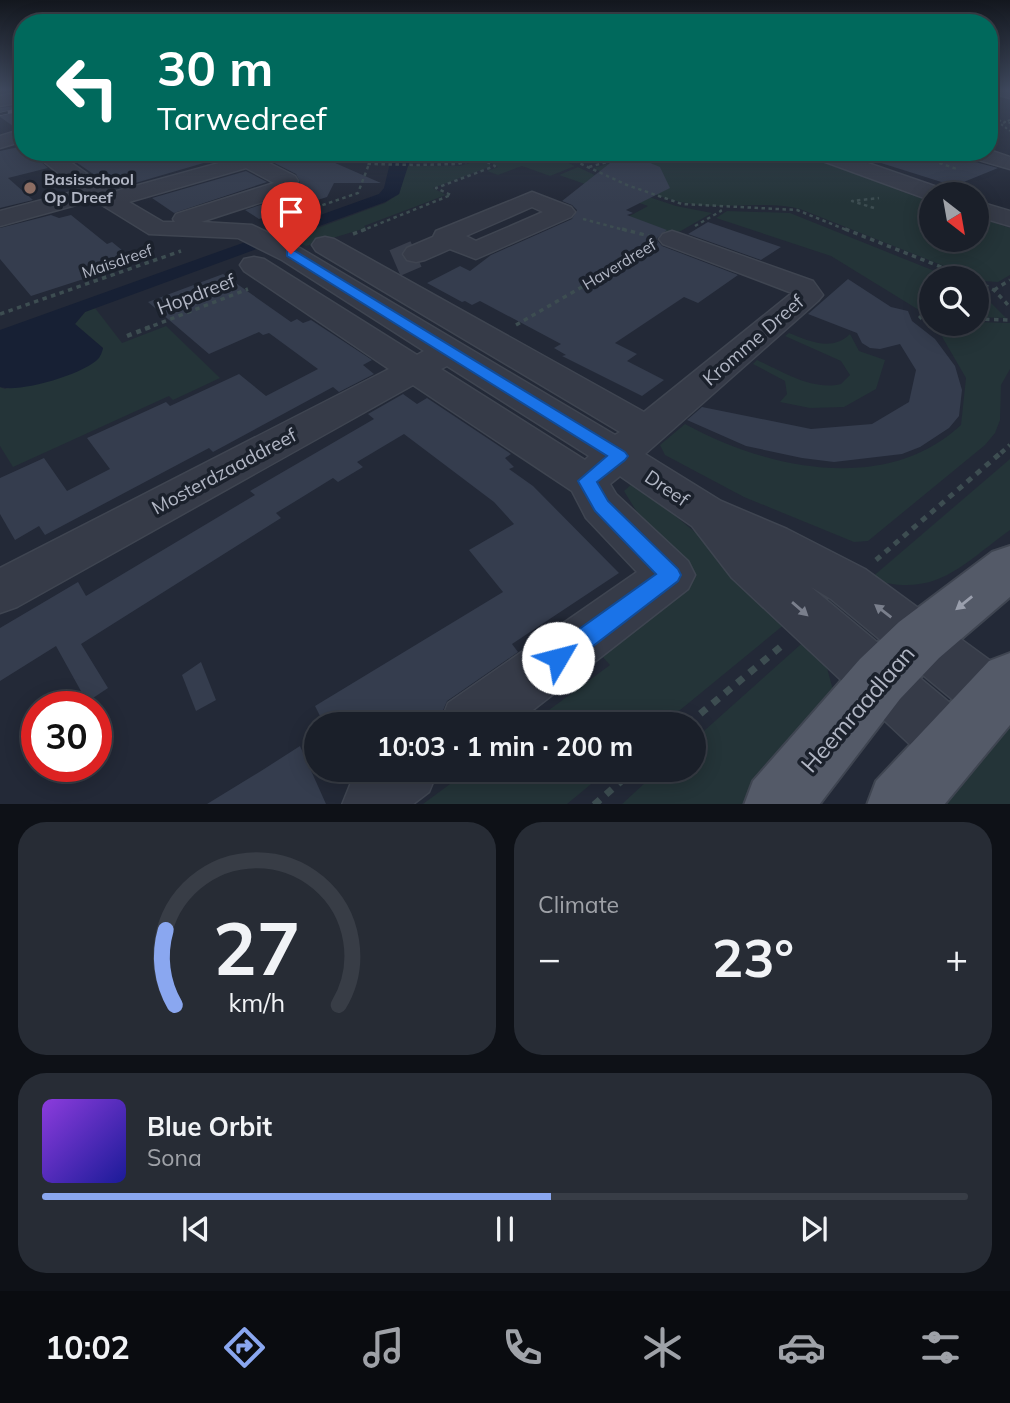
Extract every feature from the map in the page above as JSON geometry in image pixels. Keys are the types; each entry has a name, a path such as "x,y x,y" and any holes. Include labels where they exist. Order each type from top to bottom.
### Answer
{"main road":[{"name":"Heemraadlaan","path":"777,804 899,659 1010,567"},
{"path":"900,804 1002,690"}],"street":[{"name":"Dreef","path":"55,161 103,196 158,229 243,230 269,263 310,301 618,456 705,513 749,564 830,602 899,659 954,745"},
{"path":"0,219 238,161"},
{"path":"158,229 285,187 287,181 259,161"},
{"path":"842,161 919,188"},
{"path":"310,301 450,239 445,236 532,200 563,212"},
{"path":"989,212 1010,219"},
{"name":"Kromme Dreef","path":"618,456 808,295 803,287 661,239"},
{"name":"Dreef","path":"325,245 382,269 491,340 618,456"},
{"name":"Dreef","path":"269,263 382,269"},
{"name":"Dreef","path":"382,269 431,360"},
{"name":"Mosterdzaaddreef","path":"0,592 431,360"},
{"path":"485,712 671,575 601,506 618,456"},
{"name":"Dreef","path":"899,659 1002,690"},
{"path":"374,804 379,791 391,782"}],"path":[{"path":"362,161 374,165 458,164 472,161"},
{"path":"325,245 451,195 436,188 495,166 485,161"},
{"path":"575,161 627,185 682,204 797,210 939,266"},
{"path":"588,167 610,161"},
{"name":"Maisdreef","path":"0,314 358,193 369,164"},
{"name":"Haverdreef","path":"563,212 604,226 631,229 661,239"},
{"name":"Haverdreef","path":"491,340 661,239"},
{"name":"Hopdreef","path":"127,336 269,263"},
{"path":"994,290 1010,280"},
{"path":"989,288 1010,307"},
{"path":"989,319 1010,320"},
{"path":"702,712 1010,445"},
{"path":"594,804 621,782"}],"shaded area":[{"path":"410,161 464,161 456,163"},
{"path":"483,161 492,166 433,188 446,195 364,226 366,228 306,246 291,238 385,203 399,194 407,166 459,166"},
{"path":"489,161 564,161 575,166 550,176 522,166 498,175 487,171 498,167"},
{"path":"618,161 818,161 901,188 898,190 919,198 919,252 989,252 989,221 1010,228 1010,275 998,282 989,281 989,266 944,266 800,209 773,205 705,206 678,202 593,168"},
{"path":"578,167 622,188 676,206 712,213 672,236 647,228 613,225 648,206 559,175"},
{"path":"727,211 790,213 922,266 919,266 919,310 831,256 716,218"},
{"path":"989,301 1006,318 989,317"},
{"path":"95,308 122,343 166,326 220,378 173,400 169,396 13,467 0,446 0,387 5,389 103,348 75,324 85,312"},
{"path":"989,322 1010,323 1010,369 1001,385 1000,420 995,433 985,445 868,541 854,542 744,497 665,455 660,445 685,424 717,440 789,463 826,468 862,467 898,461 931,447 961,425 966,378 942,336 989,336"},
{"path":"789,333 812,342 828,344 836,343 850,334 859,351 885,360 876,389 844,407 810,408 780,402 787,394 785,381 753,364 757,360 798,379 819,385 841,384 850,375 841,361 785,336"},
{"path":"1010,459 1010,530 961,567 930,582 893,584 870,579"},
{"path":"634,482 796,615 678,712 546,712 610,665 591,644 694,571 637,512 624,491"},
{"path":"809,637 827,668 836,701 761,804 622,804 646,782 706,782 706,729"},
{"path":"1010,701 1010,804 922,804"},
{"path":"453,782 594,782 567,804 423,804"}],"water":[{"path":"389,161 410,161 399,194 385,202 85,312 75,324 103,348 99,358 80,370 52,381 22,387 0,387 0,330 379,194 384,188"}],"building":[{"path":"14,148 14,161 40,161 48,168 8,178 33,200 0,208 0,151"},
{"path":"74,161 210,161 115,189"},
{"path":"271,161 331,161 381,183 334,183 327,197 259,219 245,210 294,194 300,182 296,174"},
{"path":"613,161 646,161 660,167 670,188 626,210 633,213 627,215 667,230 656,239 662,246 738,275 698,303 684,297 615,343 637,354 627,361 664,380 642,396 562,356 566,355 554,348 561,344 480,301 472,305 462,302 427,283 460,266 470,271 491,255 572,219 577,210 562,201"},
{"path":"875,161 972,161 998,168 964,182 941,182"},
{"path":"246,171 267,182 174,213 152,198"},
{"path":"51,215 59,218 71,215 107,244 112,242 133,259 120,263 124,266 31,296 0,259 0,228"},
{"path":"708,222 781,247 761,260 688,234"},
{"path":"223,274 291,322 297,319 303,323 311,320 372,360 363,365 374,374 339,392 333,387 213,452 209,448 45,535 39,526 15,540 0,514 0,478 44,458 67,491 110,469 87,438 166,402 170,406 239,374 266,396 318,369 269,333 263,335 259,332 209,354 148,302"},
{"path":"848,279 891,307 908,311 912,321 919,326 919,336 931,336 935,339 955,366 962,390 959,416 949,428 920,447 902,454 834,462 746,446 687,420 702,407 811,429 872,424 909,402 916,370 900,344 880,349 870,348 862,343 857,333 808,314"},
{"path":"403,394 417,404 427,398 511,454 505,458 514,467 509,469 533,486 619,573 512,644 518,652 447,701 442,712 318,712 315,706 503,592 469,550 514,524 494,502 404,434 357,462 363,467 338,482 333,478 276,513 281,518 81,644 108,688 104,691 81,691 56,646 0,681 0,628 78,582 86,596 255,495 250,491 374,419 368,414"},
{"path":"201,662 216,700 196,711 182,675"},
{"path":"300,746 304,755 304,782 316,782 326,804 207,804"}],"tunnel":[{"path":"395,263 416,254"}],"place":[{"name":"Basisschool Op Dreef","path":"30,188"}],"route":[{"path":"291,254 619,456 587,481 601,506 671,575 558,658"}]}
